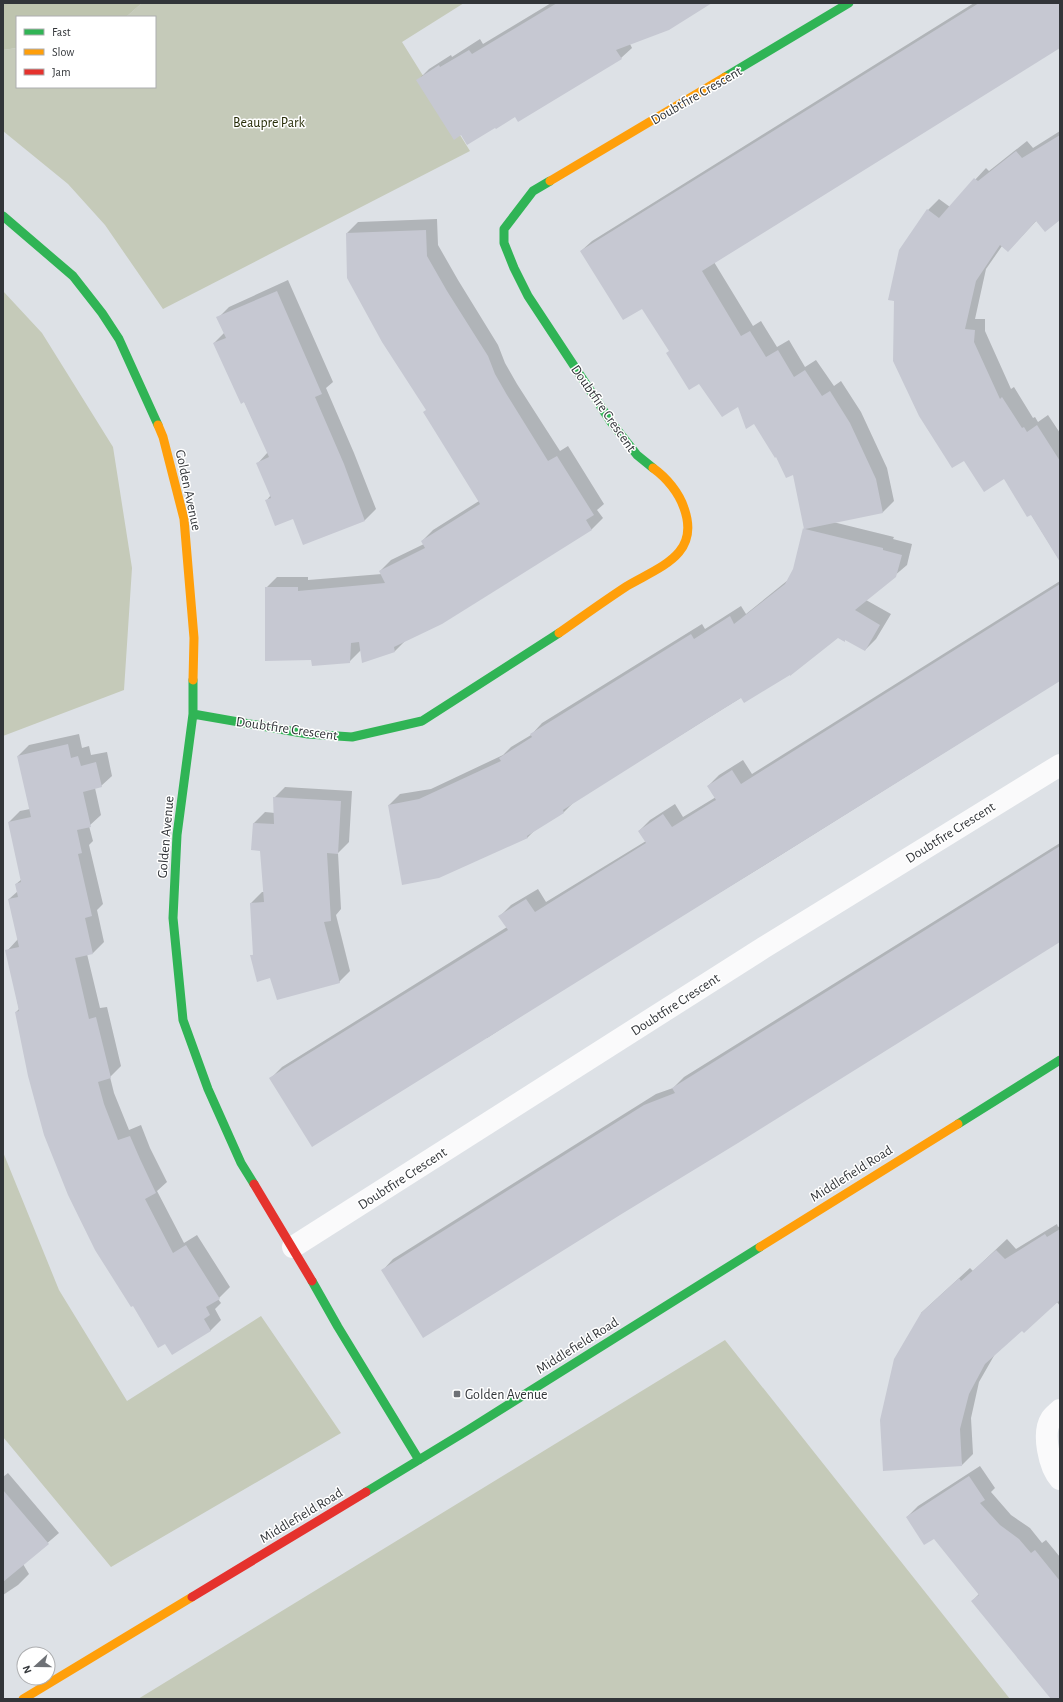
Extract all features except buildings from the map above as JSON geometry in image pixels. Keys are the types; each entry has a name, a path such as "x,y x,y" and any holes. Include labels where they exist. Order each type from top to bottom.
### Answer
{"street":[{"name":"Doubtfire Crescent","path":"193,714 308,734 352,737 422,721 628,586 660,569 678,554 687,541 689,521 680,496 658,471 637,455 611,422 528,296 511,262 504,243 504,229 516,211 533,191 849,3"},
{"name":"Golden Avenue","path":"3,216 73,276 102,313 119,339 164,437 184,519 194,638 193,714 177,835 173,918 183,1020 208,1089 241,1164 293,1247 338,1327 419,1460"},
{"name":"Doubtfire Crescent","path":"293,1247 763,948 1060,765"},
{"name":"Middlefield Road","path":"23,1699 419,1460 1060,1060"},
{"path":"1060,1410 1051,1420 1047,1436 1050,1458 1056,1475 1060,1478"}],"green space":[{"path":"3,3 142,3 127,16 16,16 16,48 3,50"},
{"name":"Beaupre Park","path":"142,3 464,3 402,42 470,151 163,309 105,225 68,184 3,131 3,50 16,48 16,88 156,88 156,16 127,16"},
{"path":"3,291 42,333 113,447 132,568 124,690 3,736"},
{"path":"3,1152 59,1290 127,1401 261,1316 341,1433 111,1567 3,1437"},
{"path":"725,1340 1010,1699 138,1699"}],"traffic: fast":[{"path":"725,77 849,3"},
{"path":"550,181 533,191 504,229 504,243 514,268 528,296 611,422 637,455 653,468"},
{"path":"3,216 73,276 102,313 119,339 158,425"},
{"path":"193,714 308,734 352,737 422,721 559,633"},
{"path":"193,680 193,714 177,835 173,918 183,1020 208,1089 241,1163 254,1184"},
{"path":"958,1124 1060,1060"},
{"path":"366,1492 468,1430 760,1247"},
{"path":"312,1281 338,1327 419,1460"}],"traffic: slow":[{"path":"550,181 725,77"},
{"path":"158,425 163,437 184,519 194,638 193,680"},
{"path":"559,633 627,586 664,565 674,558 682,548 687,537 688,524 684,508 672,486 653,468"},
{"path":"760,1247 958,1124"},
{"path":"23,1699 192,1597"}],"traffic: jam":[{"path":"254,1184 312,1281"},
{"path":"192,1597 366,1492"}],"place":[{"name":"Golden Avenue","path":"457,1394"}]}
